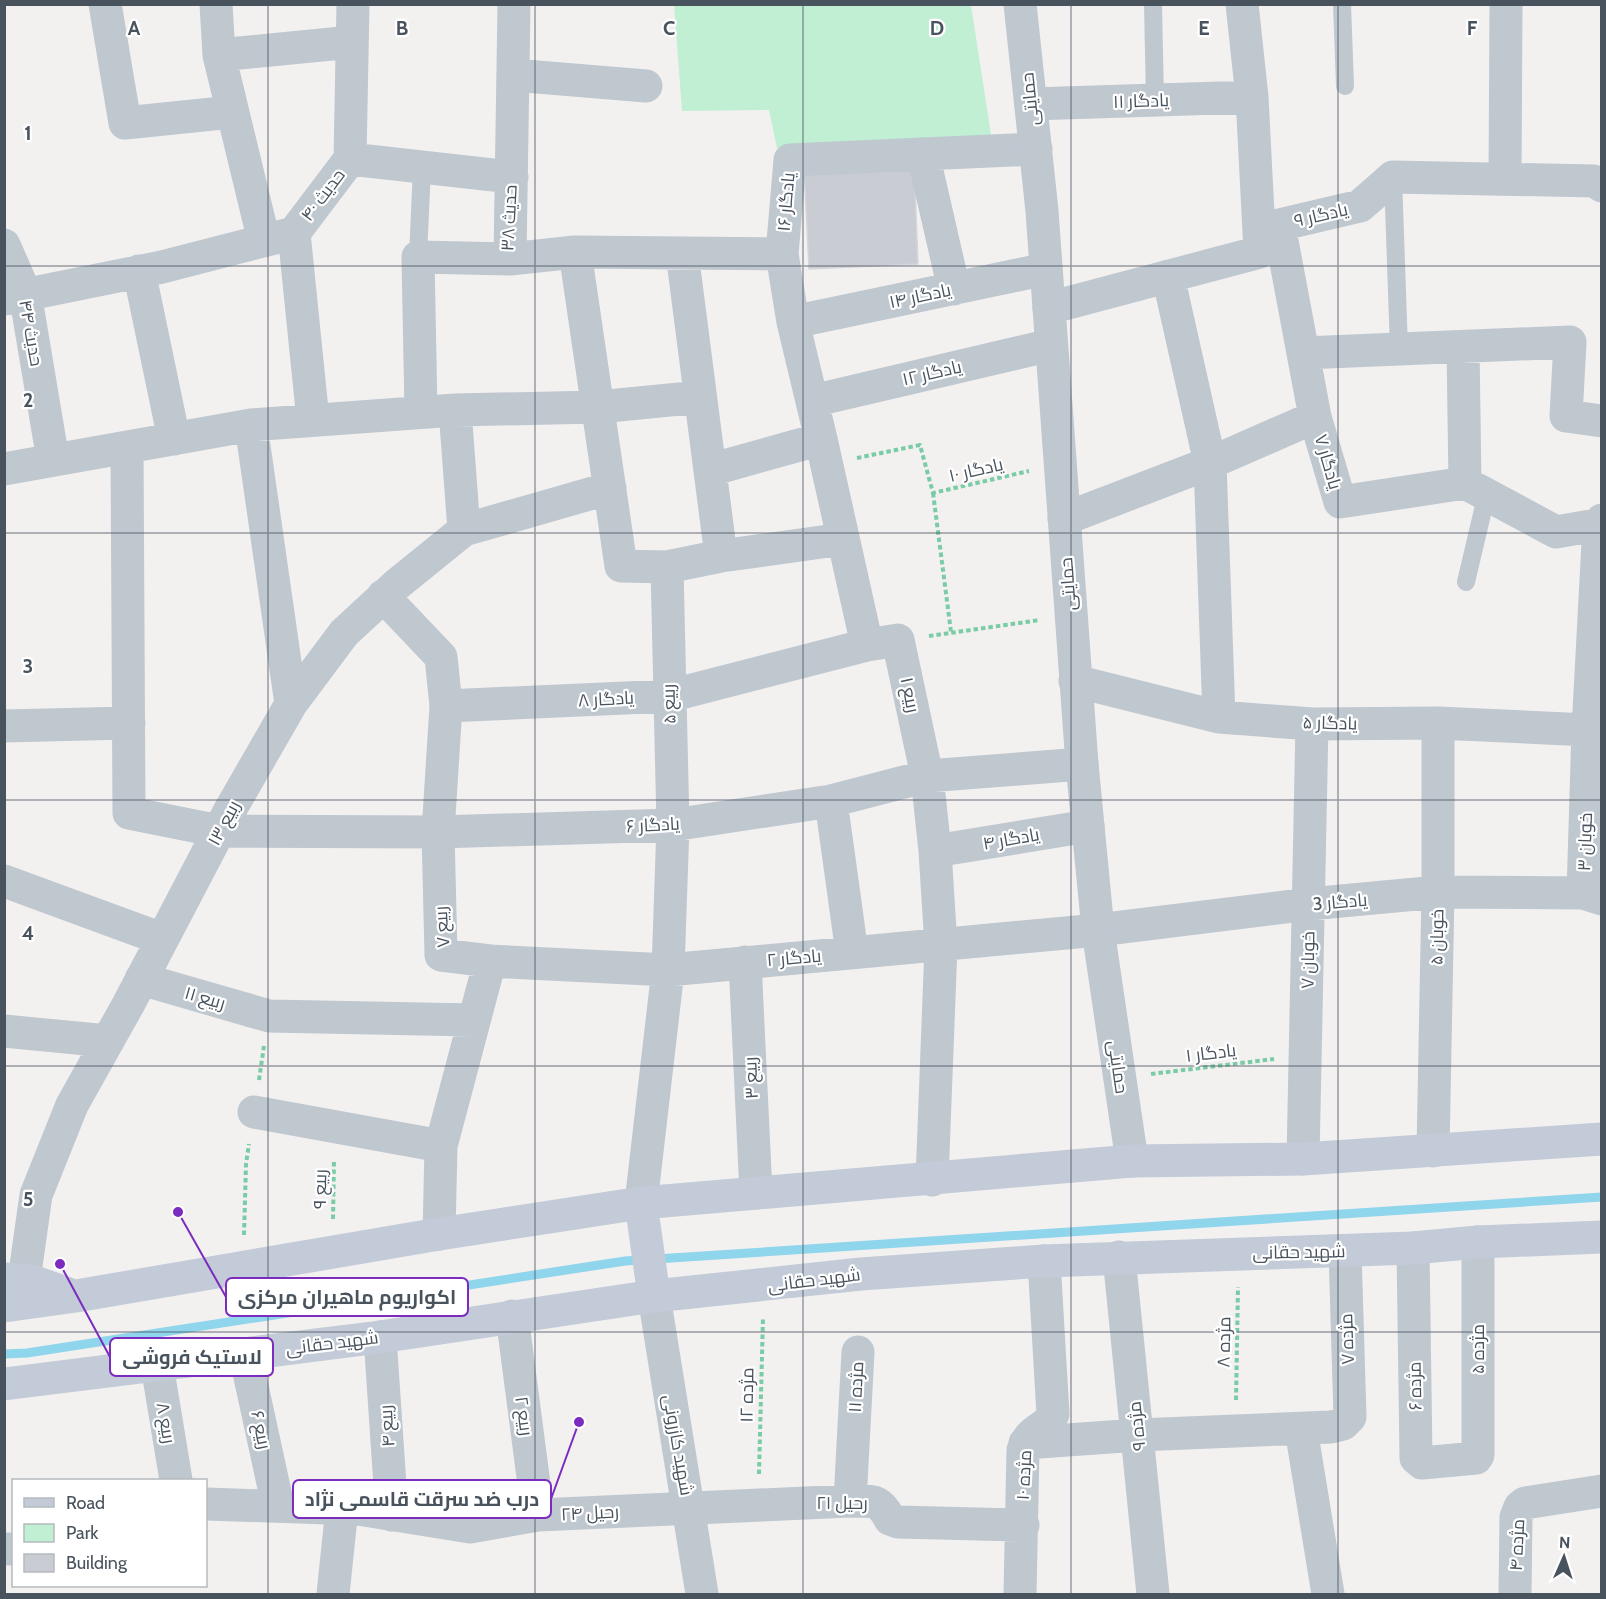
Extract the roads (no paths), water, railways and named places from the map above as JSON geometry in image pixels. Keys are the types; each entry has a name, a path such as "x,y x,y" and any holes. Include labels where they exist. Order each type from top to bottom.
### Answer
{"main road":[{"path":"4,1306 641,1203 932,1180 1132,1161 1303,1159 1602,1139"},
{"path":"641,1203 654,1296"},
{"name":"شهید حقانی","path":"4,1399 18,1383 380,1337 654,1296 861,1274 1119,1257 1413,1248 1478,1242 1602,1236"},
{"path":"14,1280 32,1281 76,1296"}],"street":[{"path":"105,4 125,123 232,112"},
{"path":"15,296 140,271 279,237 232,112 219,54 216,4"},
{"name":"حدیث ۴۰","path":"313,420 279,237 350,159 353,4"},
{"name":"حدیث ۳۸","path":"418,257 510,259 514,4"},
{"name":"حمایتی","path":"1020,4 1046,269 1075,681 1098,930 1132,1161"},
{"path":"1049,308 1260,252 1252,97 1242,4"},
{"path":"1504,178 1506,4"},
{"path":"219,54 352,42"},
{"path":"513,75 646,86"},
{"name":"یادگار ۱۱","path":"1031,104 1252,97"},
{"name":"یادگار ۱۶","path":"510,259 574,252 782,254 790,160 1035,149"},
{"path":"923,154 954,289"},
{"path":"350,159 512,177"},
{"path":"1393,177 1594,181 1602,186"},
{"name":"یادگار ۹","path":"1260,252 1279,225 1360,206 1393,177"},
{"path":"1279,225 1315,417"},
{"name":"حدیث ۴۴","path":"4,245 53,460"},
{"path":"574,252 621,566 667,567 721,556 843,539"},
{"path":"682,253 721,556"},
{"name":"ربیع ۱","path":"782,254 793,322 843,539 883,642 927,776 935,851 941,946 932,1180"},
{"path":"418,257 421,412"},
{"name":"یادگار ۱۴","path":"793,322 1046,269"},
{"path":"140,271 174,439"},
{"path":"1168,276 1210,463 1219,717"},
{"path":"1303,353 1570,342 1566,416 1602,421"},
{"name":"یادگار ۱۲","path":"812,401 1051,345"},
{"path":"1463,346 1476,488 1556,532 1601,523"},
{"path":"4,469 251,425 455,410 598,406 700,397"},
{"path":"455,410 464,530 610,488"},
{"name":"یادگار ۷","path":"1064,519 1210,463 1315,417 1340,502 1476,488"},
{"path":"251,425 291,704"},
{"path":"4,726 129,723 127,447"},
{"path":"710,470 824,451"},
{"name":"خوبان ۳","path":"1592,896 1588,730 1596,680 1601,523"},
{"name":"ربیع ۱۳","path":"14,1280 36,1195 72,1105 219,831 291,704 344,633 383,596 464,530"},
{"name":"ربیع ۵","path":"641,1203 668,970 673,825 667,567"},
{"name":"ربیع ۷","path":"383,596 441,657 446,706 438,832 441,955 490,961"},
{"name":"یادگار ۸","path":"446,706 669,696 883,642"},
{"name":"یادگار ۵","path":"1075,681 1219,717 1312,724 1438,723 1588,730"},
{"name":"یادگار ۶","path":"129,723 129,813 219,831 438,832 673,825 831,801 927,776 1082,764"},
{"name":"خوبان ۵","path":"1433,1151 1438,892 1438,723"},
{"name":"خوبان ۷","path":"1303,1159 1312,724"},
{"path":"831,801 852,953"},
{"name":"یادگار ۴","path":"935,851 1088,826"},
{"path":"4,881 162,939"},
{"name":"یادگار 3","path":"1098,930 1309,904 1438,892 1592,896"},
{"name":"یادگار ۲","path":"490,961 668,970 1098,930"},
{"path":"439,1234 441,1146 490,961"},
{"name":"ربیع ۳","path":"745,962 756,1193"},
{"name":"ربیع ۱۱","path":"141,979 269,1016 474,1020"},
{"path":"4,1031 108,1041"},
{"path":"254,1112 441,1146"},
{"name":"مژده ۵","path":"1478,1242 1478,1455"},
{"name":"مژده ۶","path":"1413,1248 1416,1458 1422,1463 1476,1458 1478,1455"},
{"name":"مژده ۷","path":"1301,1429 1331,1427 1343,1424 1350,1417 1344,1251"},
{"name":"مژده ۹","path":"1119,1257 1153,1594"},
{"name":"مژده ۱۰","path":"1020,1594 1023,1450 1028,1436 1051,1420 1053,1414 1044,1261"},
{"name":"شهید کازرونی","path":"654,1296 702,1594"},
{"name":"ربیع ۲","path":"512,1316 538,1515"},
{"name":"ربیع ۴","path":"380,1337 393,1515"},
{"name":"مژده ۱۱","path":"850,1501 858,1352"},
{"name":"ربیع ۶","path":"245,1354 278,1506"},
{"name":"ربیع ۸","path":"157,1365 176,1479"},
{"path":"1025,1443 1138,1435 1301,1429 1328,1594"},
{"name":"مژده ۴","path":"1515,1594 1516,1517 1520,1507 1526,1503 1602,1491"},
{"name":"رحیل ۲۱","path":"689,1507 850,1501 878,1503 890,1519 898,1522 1023,1525"},
{"name":"رحیل ۲۴","path":"207,1504 358,1509 470,1527 538,1515 689,1507"},
{"path":"333,1594 342,1508"}],"lane":[{"path":"1153,4 1155,100"},
{"path":"1342,4 1345,86"},
{"path":"418,257 422,167"},
{"path":"1393,177 1399,349"},
{"path":"1466,582 1476,488"}],"waterway":[{"path":"4,1354 27,1353 625,1261 1602,1197"}],"place":[{"name":"اکواریوم ماهیران مرکزی","path":"178,1212"},
{"name":"لاستیک فروشی","path":"60,1264"},
{"name":"درب ضد سرقت قاسمی نژاد","path":"579,1422"}]}
